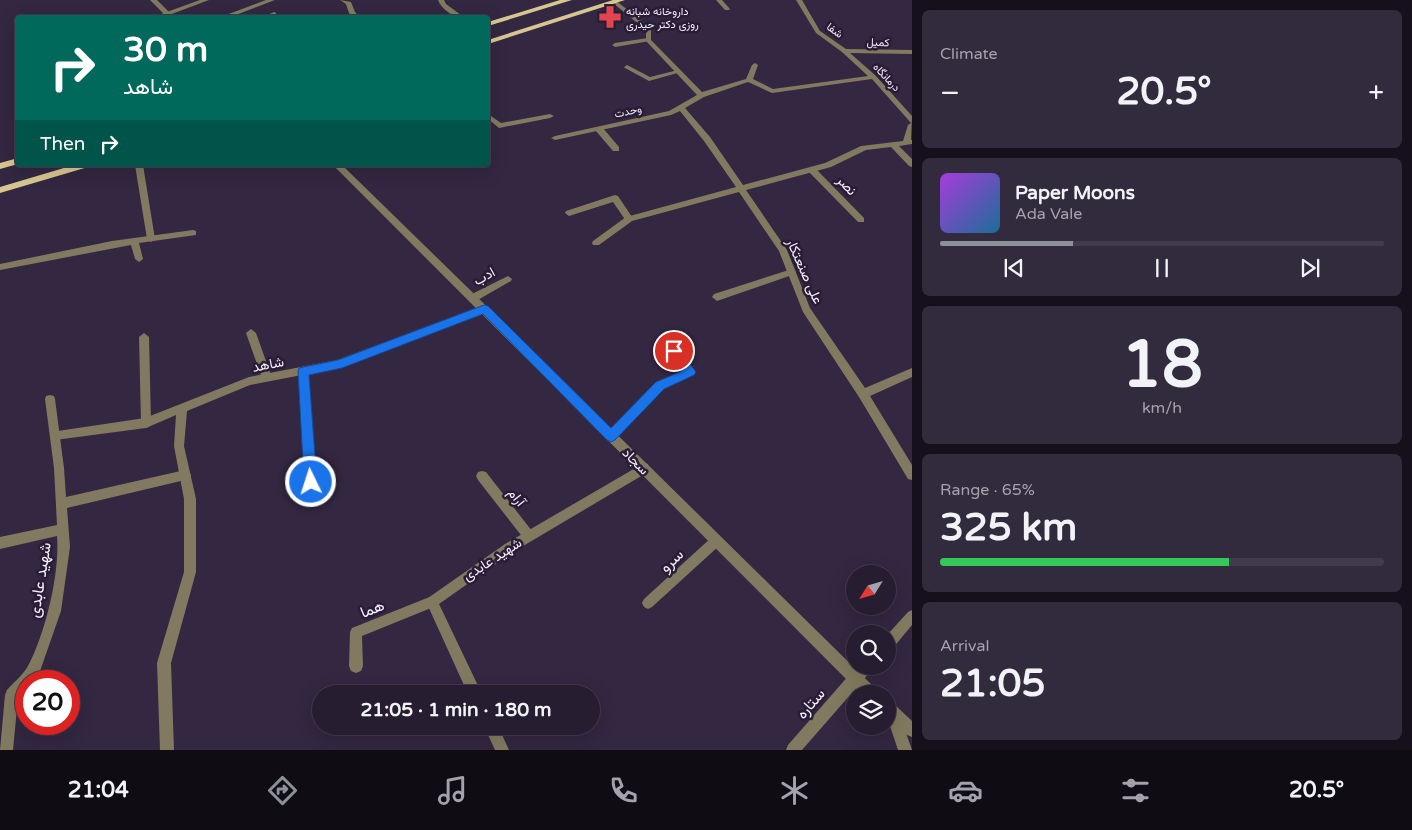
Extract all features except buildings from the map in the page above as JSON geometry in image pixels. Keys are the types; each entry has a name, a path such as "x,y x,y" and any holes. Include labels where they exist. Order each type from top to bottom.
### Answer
{"main road":[{"path":"490,23 568,0"},
{"path":"490,41 618,1"},
{"path":"0,166 15,162"},
{"path":"0,190 78,167"}],"street":[{"path":"153,0 169,15 206,0"},
{"path":"230,15 272,0"},
{"path":"343,0 349,3 354,15"},
{"path":"441,0 442,5 457,15"},
{"path":"720,0 727,9"},
{"name":"شفا","path":"799,0 818,32 844,50"},
{"path":"618,1 649,29 648,40 701,94 749,80 772,91 874,77"},
{"path":"615,44 648,40"},
{"name":"کمیل","path":"844,50 912,52"},
{"name":"درمانگاه","path":"844,50 874,77 912,121"},
{"path":"749,80 755,65"},
{"path":"627,67 649,79 678,72"},
{"name":"وحدت","path":"555,138 671,113 701,94"},
{"name":"علی صنعتکار","path":"681,107 707,139 783,250 806,309 863,394 912,475"},
{"path":"490,118 499,126 550,116"},
{"path":"596,243 629,219 812,170 828,165 864,148 909,142 912,126"},
{"path":"599,129 616,149"},
{"path":"892,144 912,164"},
{"path":"139,167 151,239"},
{"name":"سجاد","path":"339,167 861,685"},
{"name":"نصر","path":"812,170 861,220"},
{"path":"569,213 615,198 629,219"},
{"path":"0,267 134,241 193,233"},
{"path":"134,241 140,259"},
{"path":"717,297 792,272"},
{"name":"ادب","path":"473,298 508,278"},
{"name":"شاهد","path":"55,435 146,423 249,381 338,364 484,309"},
{"path":"251,332 267,378"},
{"path":"144,337 146,423"},
{"path":"611,436 660,386 690,372 665,340"},
{"path":"303,371 312,501"},
{"path":"863,394 912,372"},
{"name":"شهید عابدی","path":"6,750 12,695 34,669 55,611 64,547 55,435 50,399"},
{"path":"167,750 164,663 190,572 190,499 179,446 182,408"},
{"name":"شهید عابدی","path":"432,602 468,574 528,535 644,468"},
{"path":"61,504 185,475"},
{"name":"آرام","path":"482,476 528,535"},
{"path":"0,543 63,529"},
{"name":"سرو","path":"648,604 716,541"},
{"path":"432,602 471,685"},
{"name":"هما","path":"356,666 356,632 432,602"},
{"path":"896,634 912,616"},
{"name":"ستاره","path":"793,750 858,675"},
{"path":"896,715 912,730"},
{"path":"896,726 905,750"},
{"path":"495,735 502,750"}],"place":[{"name":"داروخانه شبانه روزی دکتر حیدری","path":"610,17"}],"route":[{"path":"311,482 303,371 338,364 484,309 611,436 660,386 690,372 674,351"}]}
